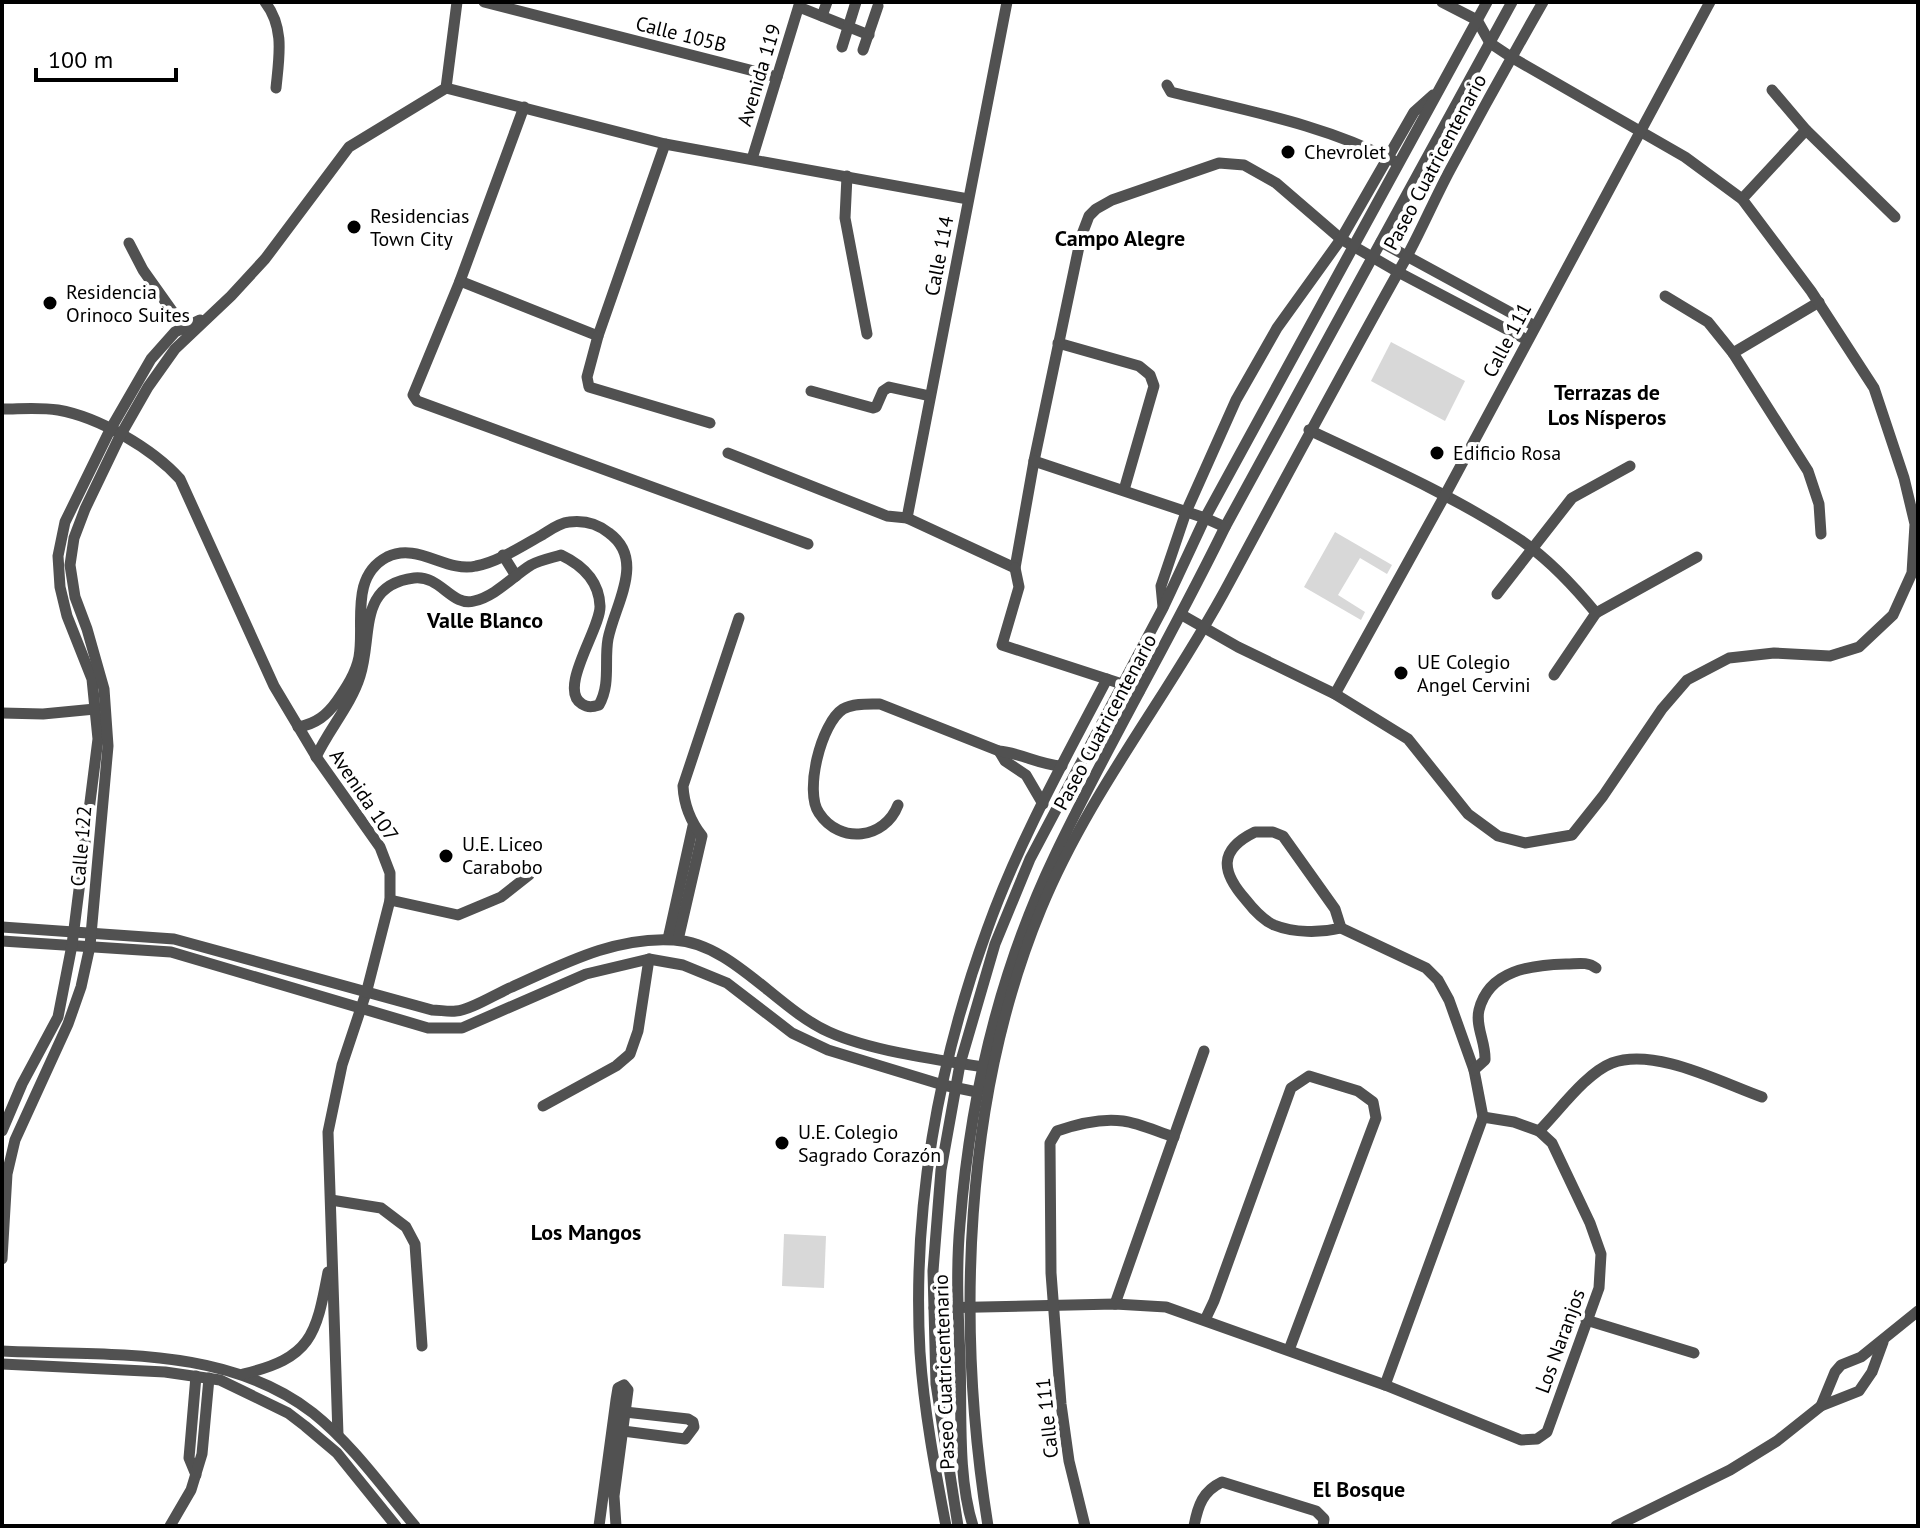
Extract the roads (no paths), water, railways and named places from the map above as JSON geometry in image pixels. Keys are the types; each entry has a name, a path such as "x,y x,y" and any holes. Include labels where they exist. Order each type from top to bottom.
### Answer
{"street":[{"path":"265,2 275,15 280,43 276,88"},
{"path":"446,88 457,2"},
{"name":"Calle 105B","path":"484,2 777,77"},
{"path":"822,16 827,2"},
{"path":"842,47 856,2"},
{"name":"Calle 114","path":"907,518 1007,2"},
{"path":"1182,615 1335,694 1408,739 1468,814 1498,836 1525,843 1572,835 1603,796 1662,709 1687,680 1729,658 1774,653 1830,656 1859,647 1893,615 1912,573 1915,524 1904,478 1874,388 1819,302 1742,199 1685,157 1511,57 1490,43 1477,20 1442,2"},
{"name":"Paseo Cuatricentenario","path":"954,1062 995,944 1030,859 1163,608 1205,518 1353,245 1414,112 1436,93 1487,2"},
{"name":"Paseo Cuatricentenario","path":"973,1526 968,1513 963,1461 964,1306 996,1035 1029,918 1054,856 1182,615 1225,527 1512,2"},
{"name":"Paseo Cuatricentenario","path":"988,1526 978,1462 959,1226 977,1092 1041,908 1114,767 1204,629 1543,2"},
{"name":"Calle 111","path":"1335,694 1709,2"},
{"path":"799,5 869,35"},
{"name":"Avenida 119","path":"752,159 799,5"},
{"path":"863,50 878,6"},
{"path":"1167,85 1171,92 1282,117 1393,160"},
{"path":"115,433 187,332 211,315 265,259 349,147 446,88 665,144 968,199"},
{"path":"1772,90 1806,130 1895,217"},
{"path":"524,107 460,281 413,395 417,401 808,544"},
{"path":"1742,199 1806,130"},
{"path":"665,144 598,336 587,377 589,387 710,423"},
{"name":"Paseo Cuatricentenario","path":"1163,608 1161,586 1186,512 1249,376 1277,328 1393,160"},
{"path":"1139,692 1002,645 1019,587 1015,568 1058,343 1085,226 1096,209 1112,200 1219,163 1244,165 1276,183 1341,239 1527,340"},
{"path":"847,176 845,218 867,334"},
{"path":"1381,242 1535,326"},
{"path":"129,243 143,270 187,332"},
{"path":"460,281 598,336"},
{"path":"1665,296 1708,322 1733,353 1808,471 1819,504 1821,534"},
{"path":"1733,353 1819,302"},
{"path":"1058,343 1139,366 1150,375 1154,386 1124,490"},
{"path":"811,391 873,408 889,387 930,396"},
{"name":"Avenida 107","path":"7,409 60,410 115,433 164,462 180,479 274,686 316,757 380,847 390,873 390,900 367,990 342,1065 330,1120 338,1435"},
{"path":"1309,430 1444,497 1518,538 1573,584 1596,613"},
{"name":"Calle 122","path":"2,1131 22,1084 58,1017 72,945 98,739 92,679 67,616 60,587 58,556 65,522 115,433"},
{"name":"Calle 122","path":"2,1259 5,1174 19,1129 81,987 92,932 108,746 104,689 75,597 70,565 74,538 115,433"},
{"path":"728,453 887,516 907,518 1015,568"},
{"path":"1034,461 1225,527"},
{"path":"1497,594 1572,498 1630,466"},
{"path":"298,727 331,718 348,703 360,675 372,607 383,590 400,580 421,578 436,582 460,601 471,603 531,565 561,555 587,571 597,589 600,612 574,686 578,702 594,707 599,705 605,689 611,626 628,569 624,548 617,539 595,524 569,522 503,555 468,567 456,567 430,557 402,553 385,559 369,576 360,604 359,659 331,718 316,757"},
{"path":"503,555 516,576"},
{"path":"1554,675 1596,613 1697,557"},
{"path":"369,576 383,590"},
{"path":"673,940 702,836 693,826 683,798 683,786 739,618"},
{"name":"Paseo Cuatricentenario","path":"946,1526 930,1441 920,1354 923,1202 973,971 993,914 1043,804 1107,679"},
{"path":"898,805 894,817 883,828 865,835 833,828 817,812 812,788 817,760 831,721 843,709 880,704 999,751 1015,752 1062,766"},
{"path":"2,713 43,714 95,709"},
{"path":"999,751 1005,761 1026,775 1043,804"},
{"path":"934,1308 1115,1304 1166,1307 1385,1385 1483,1117 1474,1070 1449,1000 1438,980 1426,968 1341,928 1327,932 1271,924 1229,878 1226,864 1230,850 1242,838 1255,832 1273,832 1283,836 1335,909 1341,928"},
{"path":"390,900 458,915 501,897 529,875"},
{"path":"993,914 1017,888"},
{"path":"1029,918 1041,908"},
{"path":"2,927 174,939 432,1010 458,1011 578,957 618,945 673,940 709,950 735,965 799,1015 830,1033 873,1046 984,1067"},
{"path":"2,941 171,952 428,1028 462,1028 586,974 649,959 683,965 727,983 792,1033 828,1050 977,1092"},
{"path":"543,1106 616,1066 630,1054 638,1031 649,959"},
{"path":"1474,1070 1485,1060 1477,1018 1479,1007 1487,991 1502,977 1522,968 1558,964 1587,963 1596,968"},
{"path":"1115,1304 1204,1051"},
{"path":"1483,1117 1514,1122 1539,1131 1591,1077 1612,1063 1635,1058 1660,1060 1762,1097"},
{"path":"1205,1320 1291,1088 1309,1076 1358,1091 1373,1102 1376,1118 1289,1350"},
{"name":"Paseo Cuatricentenario","path":"949,1086 933,1271 936,1384 958,1526"},
{"name":"Calle 111","path":"1085,1526 1069,1461 1061,1404 1056,1305 1051,1273 1050,1143 1057,1131 1075,1125 1123,1121 1174,1137"},
{"path":"971,1132 985,1123"},
{"name":"Los Naranjos","path":"1385,1385 1521,1440 1537,1439 1547,1432 1599,1288 1601,1254 1590,1223 1552,1143 1539,1131"},
{"path":"331,1200 381,1208 406,1227 415,1244 422,1346"},
{"path":"241,1374 273,1367 300,1351 313,1333 321,1310 331,1252"},
{"path":"1821,1406 1835,1372 1849,1360 1861,1357 1883,1342 1918,1311"},
{"path":"1586,1320 1694,1353"},
{"path":"1616,1526 1730,1470 1777,1441 1821,1406 1859,1391 1872,1372 1883,1342"},
{"path":"2,1351 192,1362 241,1374 289,1396 338,1435 415,1526"},
{"path":"1861,1357 1872,1372"},
{"path":"2,1364 196,1376 209,1378 264,1400 288,1413 337,1453 396,1526"},
{"path":"196,1376 189,1458 196,1475"},
{"path":"170,1526 191,1490 202,1454 209,1378"},
{"path":"599,1526 599,1509 620,1385 624,1385 628,1390 613,1510 616,1526"},
{"path":"623,1431 685,1439 694,1427 688,1419 625,1412"},
{"path":"1194,1526 1197,1507 1209,1489 1222,1482 1316,1511 1324,1519 1323,1526"}],"place":[{"name":"Chevrolet","path":"1288,152"},
{"name":"Residencias Town City","path":"354,227"},
{"name":"Residencia Orinoco Suites","path":"50,303"},
{"name":"Edificio Rosa","path":"1437,453"},
{"name":"UE Colegio Angel Cervini","path":"1401,673"},
{"name":"U.E. Liceo Carabobo","path":"446,856"},
{"name":"U.E. Colegio Sagrado Corazón","path":"782,1143"}],"district":[{"name":"Campo Alegre","path":"1120,238"},
{"name":"Terrazas de Los Nísperos","path":"1607,404"},
{"name":"Valle Blanco","path":"485,620"},
{"name":"Los Mangos","path":"586,1232"},
{"name":"El Bosque","path":"1359,1489"}]}
